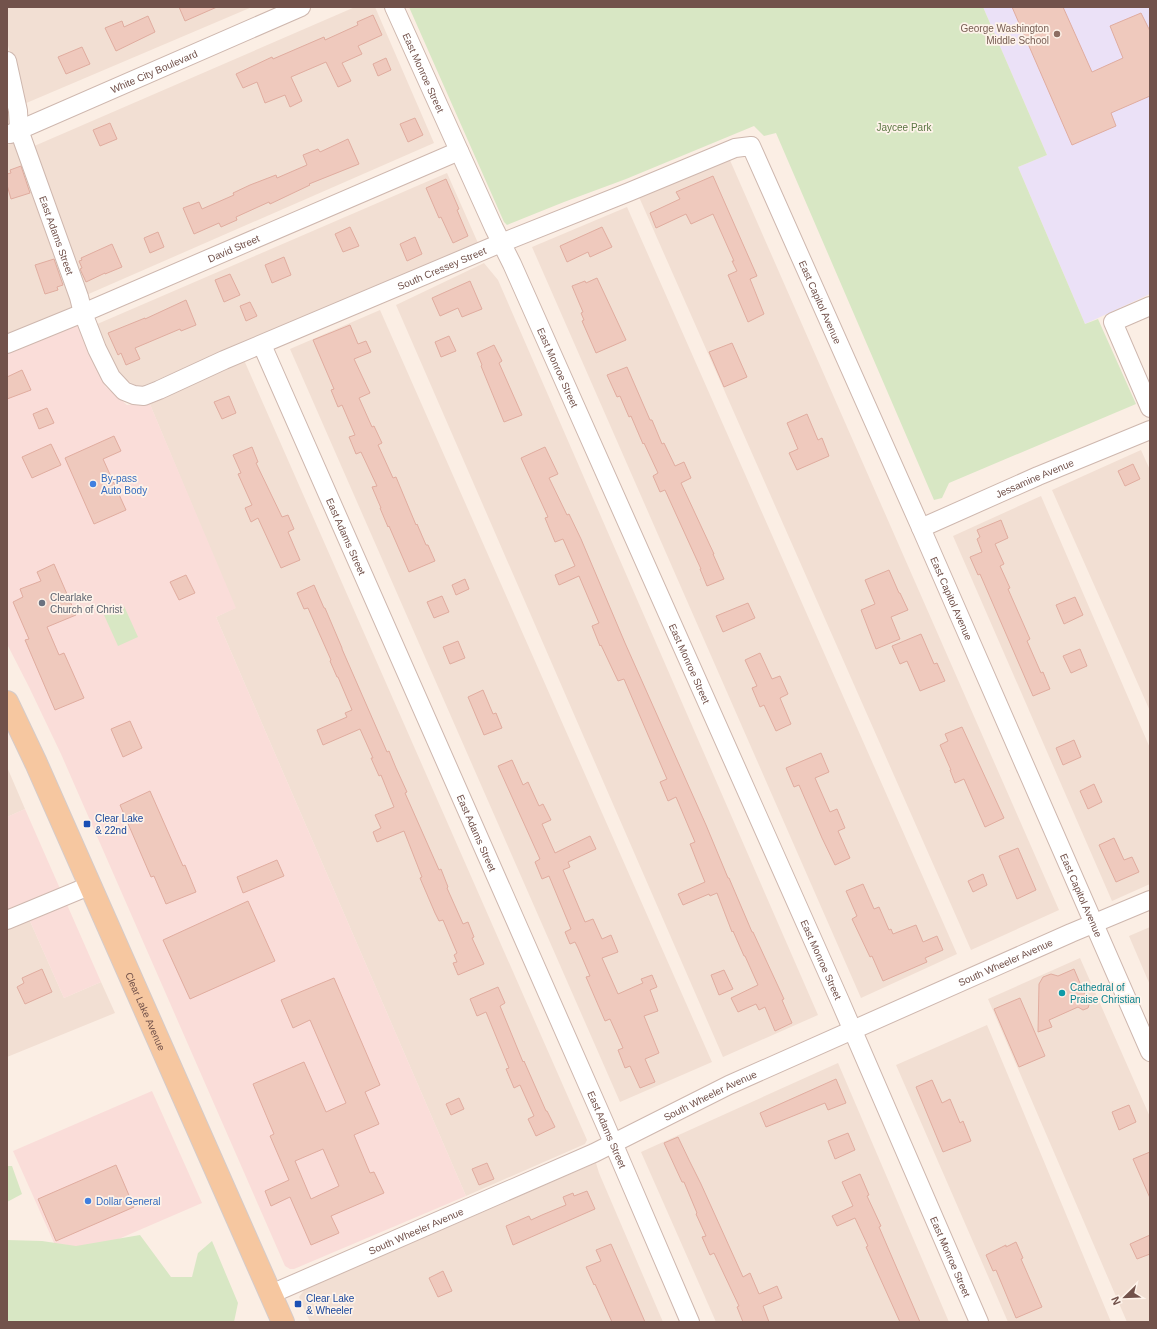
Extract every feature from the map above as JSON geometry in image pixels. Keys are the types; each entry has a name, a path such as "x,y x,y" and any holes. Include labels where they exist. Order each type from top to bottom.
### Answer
{"main road":[{"name":"Clear Lake Avenue","path":"7,702 36,763 283,1322"}],"street":[{"name":"White City Boulevard","path":"13,133 301,7"},
{"name":"East Monroe Street","path":"394,7 501,243 512,264 853,1031 980,1322"},
{"name":"East Adams Street","path":"7,61 18,111 13,133 79,297 83,313 97,349 111,377 124,391 134,395"},
{"name":"South Cressey Street","path":"134,395 144,396 159,390 224,360 501,243 735,148 752,146"},
{"name":"East Capitol Avenue","path":"752,146 1150,1052"},
{"name":"David Street","path":"7,344 83,313 459,151"},
{"path":"1150,306 1113,322 1150,408"},
{"name":"East Adams Street","path":"262,345 613,1143 690,1322"},
{"name":"Jessamine Avenue","path":"921,528 1038,476 1150,430"},
{"path":"7,920 90,886"},
{"name":"South Wheeler Avenue","path":"271,1294 594,1153 729,1085 1150,900"}],"shaded area":[{"path":"7,7 252,7 24,104 7,42"},
{"path":"355,7 375,7 434,143 84,296 32,147"},
{"path":"983,7 1150,7 1150,294 1085,324 1018,167 1047,155"},
{"path":"16,141 76,308 7,337 7,145"},
{"path":"729,158 1059,910 971,950 639,197"},
{"path":"447,173 478,243 139,387 122,378 95,325"},
{"path":"627,207 957,954 861,998 532,247"},
{"path":"484,263 498,280 818,1015 723,1057 396,305"},
{"path":"380,310 712,1062 620,1102 290,349"},
{"path":"78,324 106,387 127,405 149,402 236,608 216,617 466,1196 294,1269 290,1269 285,1266 61,754 7,644 7,353"},
{"path":"244,360 587,1140 585,1144 466,1196 216,617 235,608 149,402"},
{"path":"1141,450 1150,470 1150,711 1052,490"},
{"path":"1041,496 1150,748 1150,884 1112,901 953,536"},
{"path":"7,767 25,809 7,817"},
{"path":"25,809 101,982 64,998 22,903 7,910 7,817"},
{"path":"22,903 64,998 101,982 115,1013 7,1057 7,910"},
{"path":"1150,927 1150,985 1129,936"},
{"path":"1080,958 1150,1117 1150,1322 1127,1322 988,999"},
{"path":"987,1025 1111,1322 1008,1322 896,1065"},
{"path":"838,1063 949,1322 716,1322 641,1152"},
{"path":"152,1091 202,1203 63,1263 13,1151"},
{"path":"596,1163 663,1322 310,1322 299,1297 305,1289"}],"green space":[{"name":"Jaycee Park","path":"409,7 983,7 1047,155 1018,167 1085,324 1098,319 1136,404 949,483 942,498 934,500 776,133 764,136 754,126 626,179 507,225 504,222"},
{"path":"124,606 138,637 118,646 104,615"},
{"path":"7,1166 12,1166 22,1194 7,1202"},
{"path":"140,1235 171,1277 192,1277 198,1253 212,1241 238,1303 234,1322 7,1322 7,1240 42,1241 76,1246"}],"building":[{"path":"179,7 217,7 185,21"},
{"path":"1012,7 1063,7 1092,72 1123,58 1110,26 1141,13 1150,31 1150,96 1111,113 1116,126 1072,145"},
{"path":"373,15 382,35 358,46 362,54 342,63 351,81 338,87 326,62 291,77 302,101 290,107 285,95 265,103 257,82 243,88 236,74 272,57 273,59 324,37 325,40 358,25 357,22"},
{"path":"148,16 155,32 116,51 105,28 122,21 124,27"},
{"path":"82,47 90,64 66,74 58,57"},
{"path":"386,58 391,70 378,76 373,64"},
{"path":"415,118 423,135 408,142 400,124"},
{"path":"110,123 117,139 100,146 93,130"},
{"path":"348,139 359,164 309,184 310,185 270,204 269,202 236,217 237,220 221,227 219,223 194,234 183,208 199,202 202,209 234,195 233,193 250,185 276,175 277,178 307,165 303,155 318,149 320,152"},
{"path":"21,166 30,193 11,199 7,185 7,174 11,173 10,170"},
{"path":"713,176 757,276 750,279 764,314 748,322 728,275 737,271 732,261 734,261 713,214 691,224 686,214 656,228 650,213 680,199 676,192"},
{"path":"446,179 459,209 457,210 468,236 453,243 441,217 439,218 426,188"},
{"path":"350,227 359,246 343,252 335,234"},
{"path":"602,227 612,247 590,257 588,252 567,262 560,246"},
{"path":"158,232 164,247 150,253 144,238"},
{"path":"415,237 422,254 407,261 400,244"},
{"path":"112,244 122,267 86,282 80,269 82,268 79,261 82,260 81,258"},
{"path":"284,257 291,275 272,283 265,265"},
{"path":"54,259 63,285 57,287 58,290 45,294 35,265"},
{"path":"230,274 240,295 224,302 215,280"},
{"path":"597,278 626,340 596,353 582,321 584,320 581,313 583,312 572,286 585,281 586,283"},
{"path":"470,281 482,309 462,317 458,308 440,316 432,298"},
{"path":"186,300 196,325 181,331 180,329 135,348 140,359 126,365 121,353 118,355 108,333 145,319"},
{"path":"250,302 257,316 246,321 240,306"},
{"path":"350,325 358,344 366,341 371,352 354,359 370,393 359,398 372,427 374,426 382,443 378,445 393,478 396,477 416,525 417,524 435,561 409,572 389,526 388,527 372,487 377,486 361,452 356,454 349,437 355,435 342,405 338,407 331,390 334,389 313,340"},
{"path":"449,336 456,351 441,357 435,342"},
{"path":"732,343 747,377 724,387 709,352"},
{"path":"494,345 502,361 499,363 522,415 504,422 477,353"},
{"path":"627,367 662,444 664,443 675,466 684,462 691,478 681,483 724,579 707,586 701,569 665,490 660,492 653,476 658,473 644,443 643,444 631,416 629,417 620,396 617,397 607,375"},
{"path":"22,370 31,390 7,399 7,377"},
{"path":"229,396 236,413 222,419 214,402"},
{"path":"47,408 54,423 39,429 33,414"},
{"path":"807,414 818,440 822,438 829,456 797,470 789,453 798,449 787,423"},
{"path":"114,436 121,451 103,459 126,510 94,524 65,458"},
{"path":"51,444 61,465 32,478 22,457"},
{"path":"252,447 258,462 256,463 282,517 288,515 294,529 288,532 300,560 281,568 258,518 251,522 245,508 252,505 238,474 241,473 233,455"},
{"path":"545,447 558,474 549,478 567,515 569,514 581,539 728,878 784,999 782,1000 792,1023 775,1031 765,1007 759,1010 756,1004 738,1012 731,998 758,985 733,931 732,932 717,893 710,896 709,894 683,905 678,894 705,882 690,844 695,842 676,797 668,801 660,782 667,779 624,679 618,681 601,645 600,646 592,626 599,623 579,576 559,585 555,575 575,566 563,539 555,542 545,518 548,517 521,458"},
{"path":"1133,464 1140,479 1125,486 1118,471"},
{"path":"1001,520 1008,538 995,544 1004,564 1000,566 1010,588 1008,589 1030,639 1027,641 1041,673 1043,672 1050,689 1033,696 980,574 978,575 970,557 982,552 977,539 980,537 977,530"},
{"path":"54,564 76,615 47,627 59,655 64,653 84,698 55,710 25,640 29,639 13,602 23,597 20,589 41,581 37,572"},
{"path":"889,570 908,610 891,617 900,639 876,649 861,610 875,604 865,580"},
{"path":"186,575 195,593 179,600 170,582"},
{"path":"465,579 469,589 456,595 452,585"},
{"path":"314,585 387,752 389,751 407,792 405,793 439,870 441,869 448,887 447,888 463,924 468,922 474,937 472,938 484,964 458,975 453,963 457,962 454,955 457,953 443,920 439,921 435,913 420,878 422,877 404,831 377,842 373,832 381,828 375,815 394,807 381,775 379,776 371,758 373,758 360,729 323,745 317,730 347,717 345,713 352,710 308,608 304,609 297,593"},
{"path":"442,596 449,612 434,618 427,602"},
{"path":"1075,597 1083,615 1064,624 1056,605"},
{"path":"748,603 755,618 723,632 716,616"},
{"path":"921,634 934,664 937,663 945,681 920,691 907,661 900,664 892,646"},
{"path":"458,641 465,658 450,664 443,647"},
{"path":"1080,649 1087,666 1071,673 1063,656"},
{"path":"760,653 772,679 780,676 788,694 780,698 791,724 776,731 764,705 760,707 752,688 757,686 745,660"},
{"path":"483,690 493,714 496,713 502,728 484,735 468,697"},
{"path":"130,721 142,748 123,757 111,729"},
{"path":"962,727 1004,818 985,827 964,779 955,783 940,745 948,741 945,734"},
{"path":"1074,740 1081,757 1063,765 1056,748"},
{"path":"821,753 829,772 815,778 830,812 837,809 845,828 838,831 850,858 835,865 799,785 794,787 786,768"},
{"path":"512,760 523,785 528,782 539,806 543,804 551,820 542,824 555,853 590,836 596,849 568,862 570,867 563,870 585,922 593,919 602,939 611,935 618,952 602,958 618,994 643,983 641,979 652,975 657,987 650,990 658,1011 644,1016 659,1053 645,1059 655,1082 640,1088 630,1066 625,1068 618,1050 623,1048 610,1019 605,1021 586,977 590,976 575,942 570,944 565,932 571,929 549,876 542,879 535,862 540,859 498,766"},
{"path":"1094,784 1102,802 1088,809 1080,791"},
{"path":"150,791 196,892 166,904 154,876 151,877 120,805"},
{"path":"1114,838 1124,860 1132,857 1139,872 1116,882 1099,845"},
{"path":"1018,848 1036,890 1017,899 999,856"},
{"path":"277,860 284,876 243,893 237,877"},
{"path":"983,874 987,885 973,892 968,881"},
{"path":"863,884 874,909 879,907 889,930 891,929 893,934 916,925 923,942 937,936 943,950 925,958 927,962 883,981 872,956 870,957 852,919 857,916 846,891"},
{"path":"248,901 275,961 190,999 163,940"},
{"path":"42,969 52,992 25,1004 17,987 24,983 22,978"},
{"name":"Cathedral of Praise Christian","path":"1074,969 1085,995 1088,996 1090,1002 1088,1008 1083,1010 1078,1007 1049,1020 1052,1027 1038,1032 1039,984 1043,977 1051,974 1058,976"},
{"path":"724,970 733,989 719,995 711,975"},
{"path":"334,978 380,1085 365,1092 379,1124 354,1135 370,1173 374,1172 384,1193 331,1216 339,1233 311,1245 290,1197 271,1206 265,1191 289,1180 270,1136 274,1134 253,1084 304,1062 326,1112 346,1103 310,1020 293,1028 281,1000","holes":["323,1149 339,1186 311,1199 295,1161"]},
{"path":"498,987 505,1003 500,1006 523,1062 524,1061 546,1111 555,1127 536,1136 528,1119 534,1116 520,1085 514,1088 506,1069 509,1068 486,1012 477,1016 470,999"},
{"path":"1020,998 1045,1056 1019,1067 994,1009"},
{"path":"836,1079 846,1103 828,1110 825,1103 766,1127 760,1113"},
{"path":"932,1080 942,1103 950,1099 960,1123 963,1121 971,1141 943,1152 916,1087"},
{"path":"459,1098 464,1109 451,1115 446,1104"},
{"path":"1129,1105 1136,1122 1119,1130 1112,1112"},
{"path":"848,1133 855,1150 835,1159 828,1141"},
{"path":"678,1137 743,1277 750,1273 759,1294 777,1286 782,1298 763,1306 769,1322 743,1322 737,1307 739,1306 714,1253 710,1255 702,1237 706,1236 696,1214 697,1213 684,1182 682,1182 664,1143"},
{"path":"1150,1152 1150,1198 1133,1159"},
{"path":"487,1163 494,1179 479,1185 472,1169"},
{"path":"116,1165 134,1207 56,1241 38,1199"},
{"path":"860,1174 869,1195 867,1196 881,1226 879,1227 920,1322 900,1322 866,1247 868,1246 855,1218 837,1226 832,1216 853,1206 842,1182"},
{"path":"587,1191 595,1209 513,1245 506,1226 529,1216 531,1220 566,1205 563,1197 573,1193 574,1196"},
{"path":"1150,1235 1150,1254 1137,1259 1130,1244"},
{"path":"1016,1242 1023,1258 1021,1259 1042,1307 1016,1318 996,1270 993,1271 986,1255 1006,1245 1006,1247"},
{"path":"611,1244 645,1322 612,1322 586,1267 601,1261 596,1250"},
{"path":"443,1271 452,1291 438,1297 429,1278"}],"place":[{"name":"George Washington Middle School","path":"1057,34"},
{"name":"By-pass Auto Body","path":"93,484"},
{"name":"Clearlake Church of Christ","path":"42,603"},
{"name":"Clear Lake & 22nd","path":"87,824"},
{"name":"Cathedral of Praise Christian","path":"1062,993"},
{"name":"Dollar General","path":"88,1201"},
{"name":"Clear Lake & Wheeler","path":"298,1304"}]}
